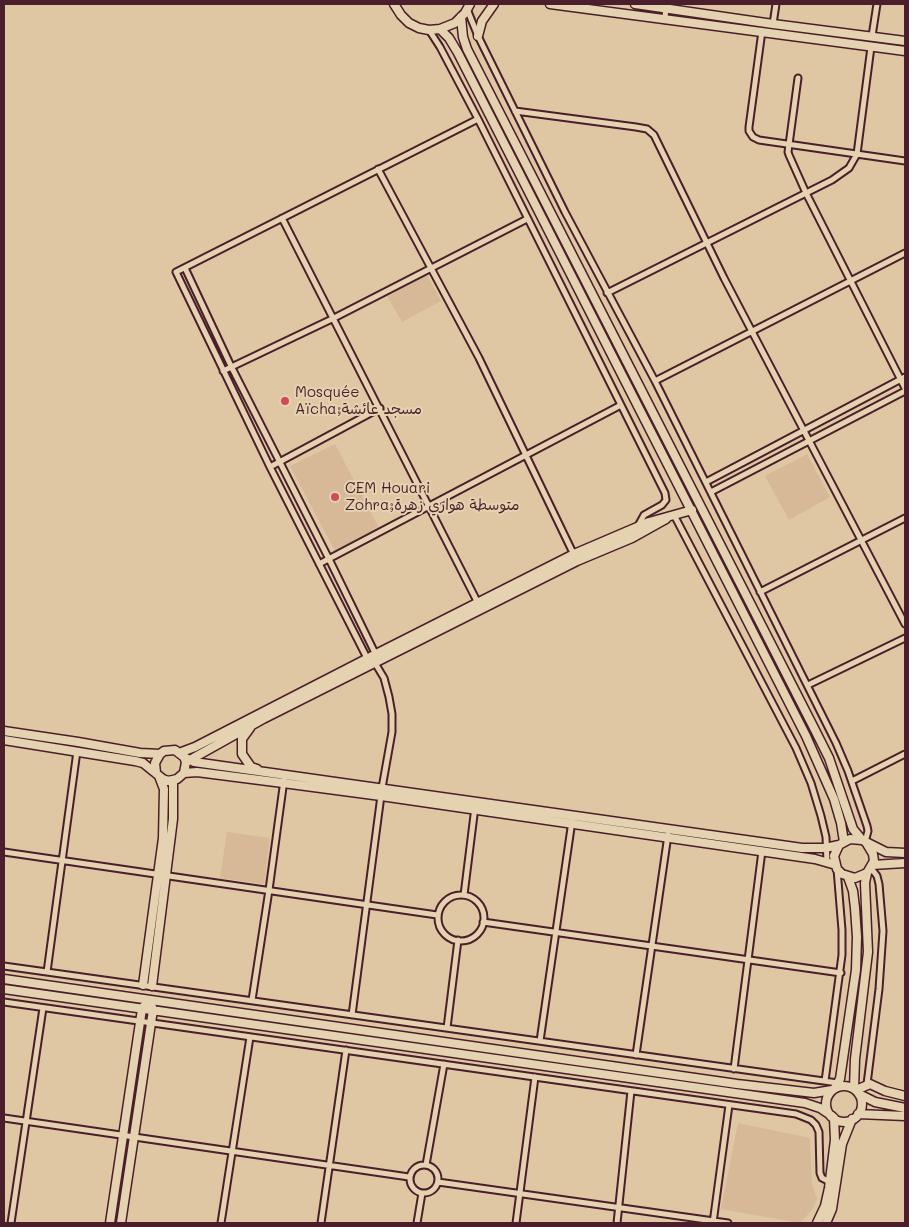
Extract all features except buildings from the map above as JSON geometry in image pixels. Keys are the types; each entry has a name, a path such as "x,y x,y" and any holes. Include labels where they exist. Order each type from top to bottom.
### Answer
{"street":[{"path":"394,4 409,23 429,30 448,27 461,17 468,6"},
{"path":"478,36 482,21 494,4"},
{"path":"550,4 905,51"},
{"path":"635,4 665,6 773,24 905,41"},
{"path":"773,24 776,4"},
{"path":"872,36 877,4"},
{"path":"468,6 478,36 515,111 607,293 655,381 836,743 852,781 867,826 868,831 865,842"},
{"path":"664,20 665,6"},
{"path":"461,17 467,49 829,758 853,829 873,854 865,883 868,952 855,1059 856,1091 862,1106 855,1116 842,1144 834,1200 826,1223"},
{"path":"440,29 449,38 458,53 806,736 834,799 841,823 841,843 834,856 833,865"},
{"path":"429,30 478,119 665,493 666,500 662,505 644,515 638,526"},
{"path":"762,31 749,131 756,140 905,161"},
{"path":"607,293 708,244 844,172 852,164 857,154 871,47"},
{"path":"711,492 905,390 903,378 850,281 806,193 788,152 798,78"},
{"path":"515,111 636,126 650,130 654,135 752,331 905,624"},
{"path":"352,1014 365,904 381,792 392,732 392,714 384,678 375,663 367,658 318,564 176,272 478,119"},
{"path":"378,169 479,358 576,558"},
{"path":"282,218 480,606"},
{"path":"223,371 334,318 527,219"},
{"path":"655,381 905,253"},
{"path":"185,268 231,366 330,559 376,654 375,663"},
{"path":"706,482 903,378"},
{"path":"318,564 621,405"},
{"path":"270,467 380,408"},
{"path":"4,740 143,763 168,781 173,781 178,779 184,772 184,758 195,747 367,658 480,606 638,526 655,519 692,510"},
{"path":"576,558 632,538 674,515"},
{"path":"674,515 796,748 814,791 827,848 833,865 842,930 841,973 825,1082"},
{"path":"760,592 905,518"},
{"path":"184,758 375,663 480,606"},
{"path":"808,685 905,638"},
{"path":"263,719 246,732 242,739 242,754 251,767 284,779"},
{"path":"4,731 140,753 160,754 169,750 184,758 261,771"},
{"path":"47,972 77,751"},
{"path":"160,754 155,762 164,789 163,874"},
{"path":"852,781 905,754"},
{"path":"184,772 284,779 668,833 802,848 827,848 850,839 865,842 886,852 905,853"},
{"path":"252,1000 284,779"},
{"path":"148,985 163,874 174,819 173,781"},
{"path":"464,895 475,806"},
{"path":"540,1041 572,820"},
{"path":"668,833 815,859 833,865 848,877 853,891 855,908 857,937 856,970 840,1079 837,1087 826,1101 828,1112 833,1117 835,1140 825,1206 817,1223"},
{"path":"636,1055 668,833"},
{"path":"734,1069 762,851"},
{"path":"4,852 438,915"},
{"path":"848,877 861,877 870,869 905,863"},
{"path":"867,1084 880,979 883,931 879,884 877,876 870,869"},
{"path":"464,895 477,901 481,907 484,922 476,935 469,940 458,940 446,936 441,930 438,923 438,915 444,902 450,897 464,895"},
{"path":"484,922 748,958 841,973"},
{"path":"446,1028 458,940"},
{"path":"4,966 825,1082 856,1091 875,1102 905,1108"},
{"path":"4,979 737,1084 814,1093 837,1087"},
{"path":"4,989 805,1103 820,1108 842,1121 855,1116 905,1116"},
{"path":"110,1223 142,1009 150,1000"},
{"path":"121,1223 153,1010 150,1000"},
{"path":"4,1002 796,1114 811,1120 816,1125 819,1132 820,1173 822,1178 830,1182"},
{"path":"11,1223 43,1008"},
{"path":"221,1223 250,1036"},
{"path":"321,1223 346,1050"},
{"path":"426,1164 444,1064"},
{"path":"516,1223 535,1077"},
{"path":"856,1091 867,1084 905,1096"},
{"path":"617,1223 631,1091"},
{"path":"714,1222 729,1105"},
{"path":"4,1118 409,1178"},
{"path":"426,1164 437,1172 438,1182 433,1190 422,1193 412,1187 409,1178 413,1169 426,1164"},
{"path":"438,1182 728,1223"},
{"path":"417,1223 422,1193"}],"shaded area":[{"path":"427,275 441,301 402,322 387,296"},
{"name":"CEM Houari Zohra;متوسطة هواري زهرة","path":"335,444 379,528 335,551 290,466"},
{"path":"807,454 830,497 789,520 765,476"},
{"path":"227,832 270,838 264,884 220,878"},
{"path":"738,1123 810,1138 812,1185 817,1199 812,1210 800,1223 721,1209"}],"place":[{"name":"Mosquée Aïcha;مسجد عائشة","path":"285,401"},
{"name":"CEM Houari Zohra;متوسطة هواري زهرة","path":"335,497"}]}
